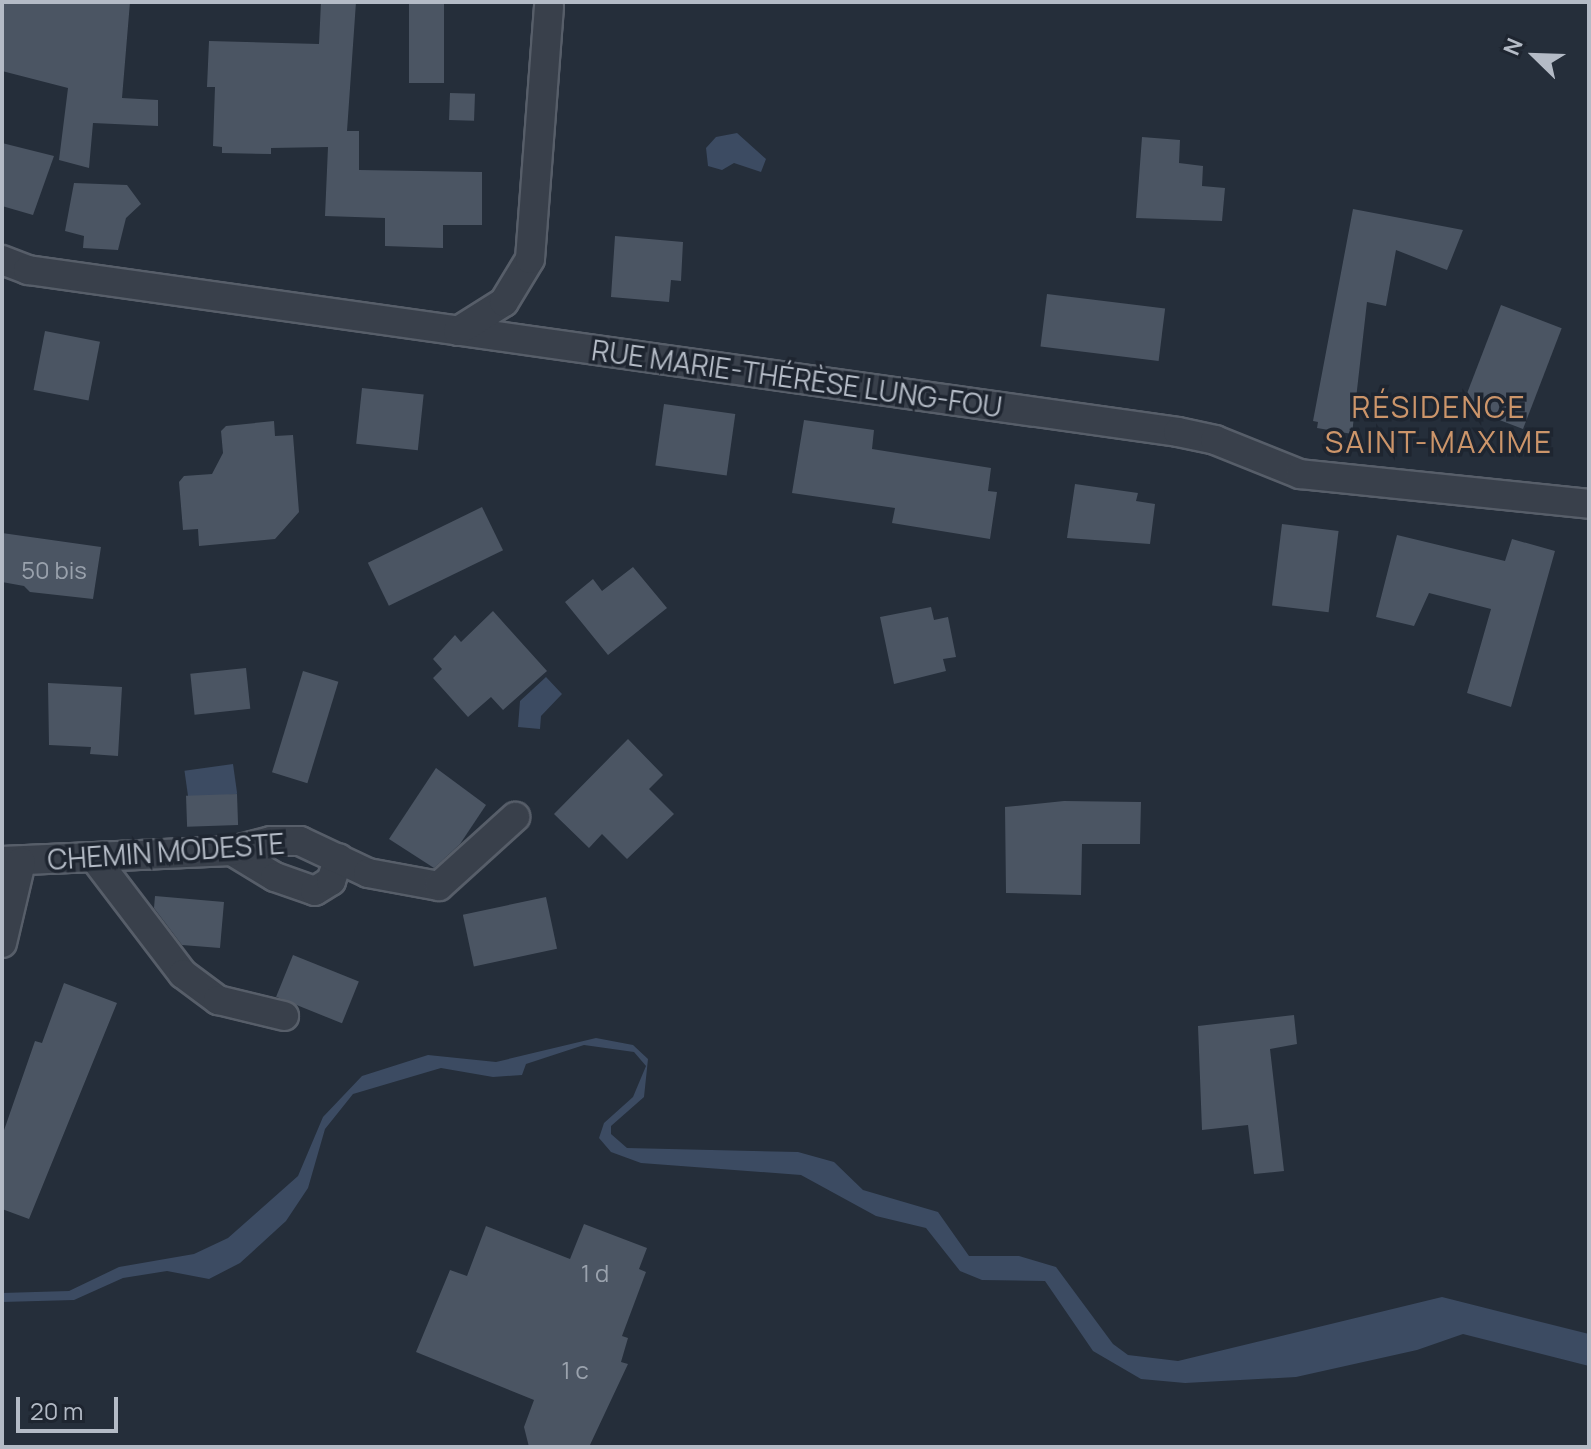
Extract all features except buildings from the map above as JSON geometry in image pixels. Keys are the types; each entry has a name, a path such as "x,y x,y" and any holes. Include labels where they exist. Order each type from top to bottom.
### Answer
{"street":[{"path":"458,331 504,302 530,259 549,7"},
{"name":"RUE MARIE-THÉRÈSE LUNG-FOU","path":"2,260 28,270 1178,432 1215,440 1300,474 1589,504"},
{"name":"CHEMIN MODESTE","path":"2,943 12,861 96,860 232,851 271,841 300,841 368,873 439,886 515,817"},
{"path":"232,851 275,877 315,891 331,881 339,858"},
{"path":"96,860 183,974 218,1000 284,1016"}],"water":[{"path":"737,133 766,159 761,172 734,163 722,170 708,166 706,148 716,137"},
{"path":"546,677 562,694 541,716 540,729 518,727 520,701"},
{"path":"233,764 237,794 189,801 184,771"},
{"path":"596,1038 633,1045 648,1059 644,1097 611,1126 611,1134 627,1148 798,1152 834,1162 863,1190 938,1212 969,1256 1019,1256 1056,1267 1113,1344 1128,1355 1178,1361 1442,1297 1589,1334 1589,1366 1463,1334 1417,1350 1296,1377 1185,1383 1141,1379 1093,1351 1045,1281 982,1280 960,1271 926,1228 876,1216 801,1175 641,1163 611,1152 599,1138 604,1123 633,1097 646,1066 634,1052 584,1045 526,1064 522,1075 493,1077 441,1068 353,1094 325,1129 308,1188 286,1221 240,1263 209,1279 167,1271 123,1278 74,1300 2,1302 2,1293 69,1291 119,1267 194,1254 228,1238 298,1176 323,1117 362,1076 428,1055 496,1062"}],"district":[{"name":"RÉSIDENCE SAINT-MAXIME","path":"1439,424"}]}
